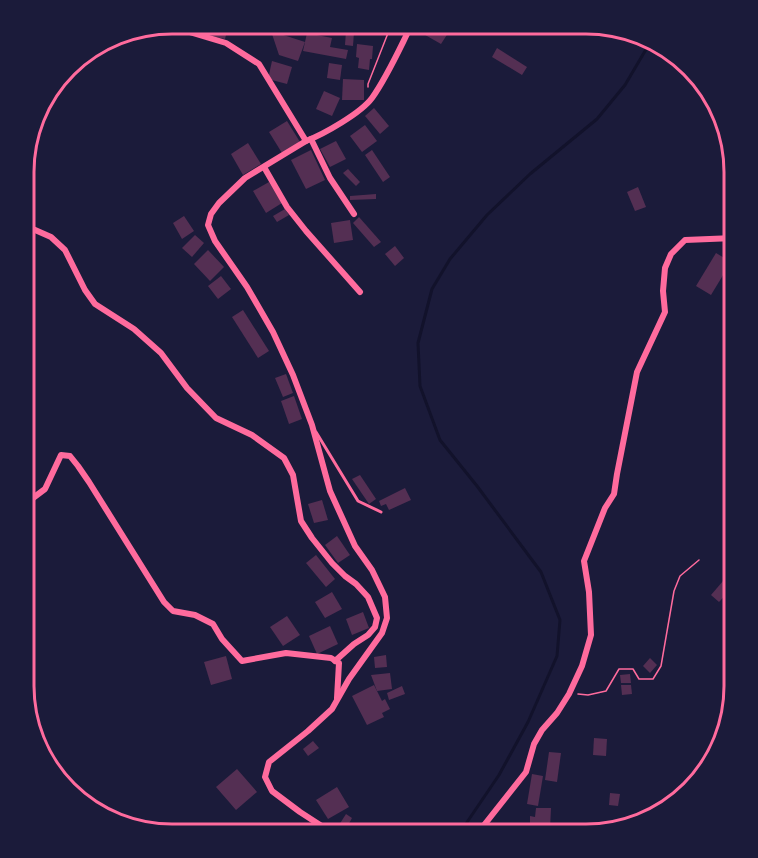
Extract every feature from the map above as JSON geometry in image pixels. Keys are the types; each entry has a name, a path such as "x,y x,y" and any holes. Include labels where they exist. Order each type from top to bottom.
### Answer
{"street":[{"path":"317,823 272,791 265,777 269,762 332,709 349,679 382,633 387,618 385,597 372,570 354,546 330,491 312,425 293,375 273,332 247,287 215,241 208,225 211,214 219,203 246,178 348,118 371,99 406,34"},
{"path":"199,35 226,43 260,64 354,214"},
{"path":"264,167 287,207 360,292"},
{"path":"34,230 51,237 64,250 95,304 134,329 161,353 187,388 216,418 252,435 284,458 293,476 304,527 332,563 368,597 377,618 375,627 368,635 335,661"},
{"path":"486,823 526,772 534,744 569,694 582,666 591,634 589,592 584,561 605,508 614,494 637,372 665,312 663,291 665,268 671,254 685,240 723,238"},
{"path":"35,497 45,489 61,455 70,456 89,482 164,602 174,612 195,615 213,624 222,639 242,661 286,653 331,658 339,663 337,701"}],"lane":[{"path":"312,425 358,501 381,512"}],"path":[{"path":"371,99 368,84 387,34"},
{"path":"569,694 606,691 619,669 633,669 639,679 653,679 661,666 674,591 680,576 699,560"}],"building":[{"path":"424,34 447,34 441,44"},
{"path":"207,35 226,35 225,39"},
{"path":"272,35 282,35 305,42 298,61 279,55"},
{"path":"307,35 332,38 330,47 348,50 346,59 303,51"},
{"path":"346,35 354,35 353,46 345,45"},
{"path":"357,44 373,46 369,70 358,68"},
{"path":"497,48 527,67 522,75 492,57"},
{"path":"272,61 292,67 287,84 268,79"},
{"path":"329,63 342,65 340,80 327,78"},
{"path":"343,79 364,80 364,100 342,100"},
{"path":"324,91 340,98 332,116 316,109"},
{"path":"374,108 389,126 380,134 365,116"},
{"path":"287,121 300,142 282,153 269,132"},
{"path":"365,125 377,141 362,152 350,136"},
{"path":"336,141 346,159 330,167 320,149"},
{"path":"248,143 261,164 243,175 231,154"},
{"path":"311,150 325,180 306,189 291,160"},
{"path":"372,150 390,177 383,182 365,155"},
{"path":"348,169 360,182 356,186 343,173"},
{"path":"269,182 282,203 266,213 253,191"},
{"path":"638,187 646,207 635,211 627,192"},
{"path":"376,194 376,199 350,200 350,196"},
{"path":"285,209 289,215 277,222 273,216"},
{"path":"184,216 194,231 182,239 173,223"},
{"path":"359,217 381,242 374,247 353,223"},
{"path":"350,220 353,240 334,243 331,223"},
{"path":"195,235 204,243 192,257 182,248"},
{"path":"395,246 404,258 395,266 385,254"},
{"path":"208,250 224,267 210,281 194,264"},
{"path":"716,253 723,257 723,275 711,295 696,286"},
{"path":"221,276 231,289 218,299 208,286"},
{"path":"243,310 269,351 258,358 232,317"},
{"path":"286,374 293,393 283,397 275,378"},
{"path":"294,396 302,419 289,424 281,401"},
{"path":"360,475 376,499 369,504 352,479"},
{"path":"405,488 411,500 389,510 386,504 381,506 379,501"},
{"path":"322,500 328,520 314,523 308,504"},
{"path":"337,536 350,555 338,563 325,545"},
{"path":"316,555 335,579 326,587 306,563"},
{"path":"723,581 723,598 719,602 711,595"},
{"path":"332,592 342,609 325,618 315,602"},
{"path":"363,612 369,628 352,635 346,619"},
{"path":"287,616 300,635 283,646 270,627"},
{"path":"330,626 338,644 317,654 309,636"},
{"path":"386,655 387,667 375,668 374,657"},
{"path":"226,656 232,679 211,685 204,662"},
{"path":"650,658 657,665 650,673 643,666"},
{"path":"390,673 392,689 377,691 371,675"},
{"path":"630,674 631,683 621,683 620,675"},
{"path":"374,685 382,701 385,699 390,709 382,713 384,717 367,725 352,696"},
{"path":"621,685 631,685 632,694 622,695"},
{"path":"402,686 405,694 389,700 387,693"},
{"path":"594,738 607,739 606,756 593,755"},
{"path":"313,741 319,748 308,756 303,749"},
{"path":"549,752 561,753 557,782 545,780"},
{"path":"237,769 257,792 236,810 216,787"},
{"path":"532,774 543,776 538,806 527,804"},
{"path":"337,787 349,807 328,819 316,800"},
{"path":"610,793 620,794 618,806 609,805"},
{"path":"536,808 551,808 550,823 530,823 530,816 535,817"},
{"path":"346,814 352,818 349,823 340,823"}],"waterway":[{"path":"466,823 499,775 528,722 557,656 560,620 541,572 440,440 420,386 418,343 432,289 450,259 487,215 530,174 597,119 625,85 646,49"}]}
